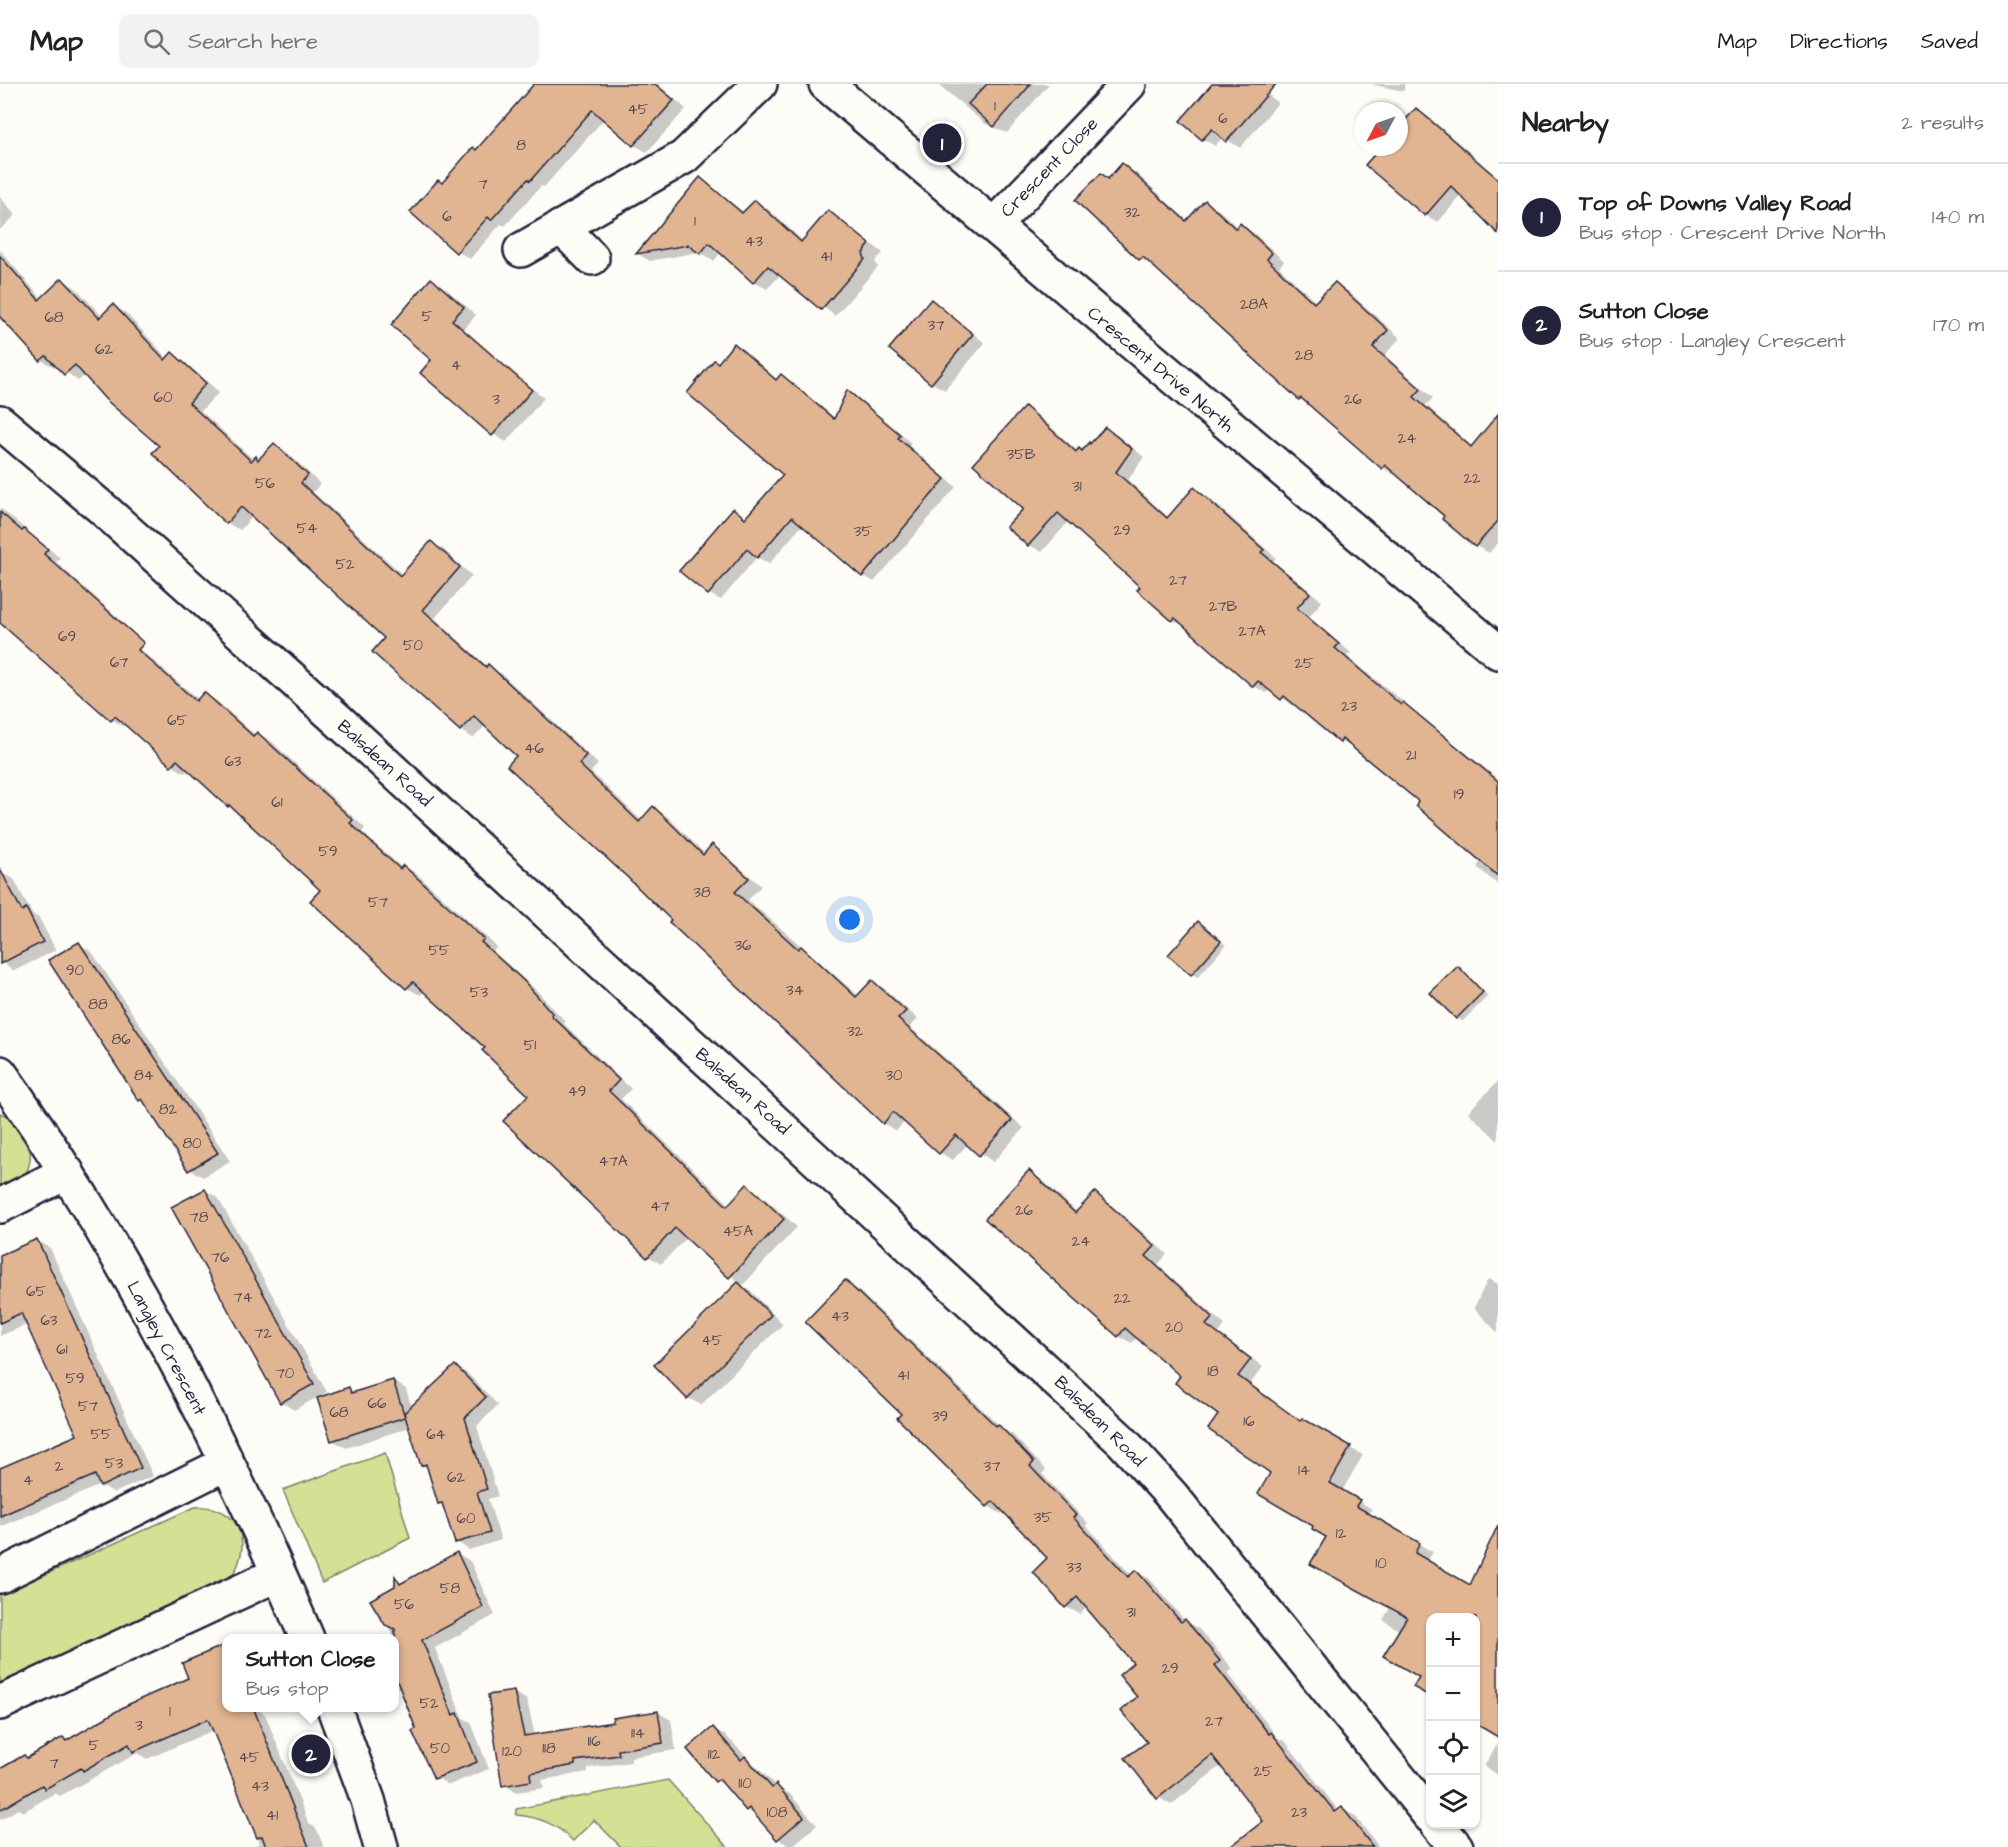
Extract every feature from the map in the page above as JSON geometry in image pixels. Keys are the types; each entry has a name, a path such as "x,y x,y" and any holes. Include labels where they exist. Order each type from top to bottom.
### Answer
{"street":[{"path":"521,250 684,157 760,84"},
{"name":"Crescent Drive North","path":"826,84 1498,652"},
{"name":"Crescent Close","path":"994,225 1129,84"},
{"path":"561,227 592,258"},
{"name":"Balsdean Road","path":"0,422 103,509 339,721 1048,1369 1122,1441 1172,1496 1426,1810"},
{"name":"Langley Crescent","path":"1,1076 67,1172 122,1262 177,1361 227,1463 305,1634"},
{"path":"0,1206 67,1172"},
{"path":"0,1576 227,1463"},
{"path":"0,1703 278,1574"},
{"path":"336,1712 381,1847"},
{"path":"1441,1829 1456,1847"}],"green space":[{"path":"0,1113 17,1123 23,1131 30,1149 30,1159 28,1169 21,1181 0,1194"},
{"path":"385,1453 410,1538 322,1583 283,1490"},
{"path":"195,1507 211,1508 224,1513 234,1521 240,1531 241,1556 236,1570 227,1583 0,1688 0,1595"},
{"path":"668,1780 728,1847 621,1847 594,1820 573,1841 561,1830 547,1822 516,1815 516,1809"}],"building":[{"path":"534,84 655,84 674,100 633,146 592,110 530,181 528,179 491,220 488,217 456,253 410,212 438,180 442,183 473,147 476,150"},
{"path":"987,84 1031,84 994,127 968,104"},
{"path":"1212,84 1276,84 1226,142 1212,129 1202,140 1180,121"},
{"path":"1416,108 1498,179 1498,234 1451,186 1425,216 1365,165 1373,156 1408,156 1408,117"},
{"path":"1122,163 1186,221 1205,200 1236,229 1240,223 1272,253 1267,259 1314,303 1335,282 1388,330 1373,347 1421,389 1414,397 1471,447 1498,414 1498,521 1475,547 1442,519 1444,516 1385,465 1382,469 1301,398 1299,400 1143,257 1139,260 1075,200 1101,173 1108,179"},
{"path":"700,177 742,213 755,200 801,242 828,210 870,244 863,253 865,259 821,310 768,266 753,283 709,243 700,254 688,245 636,254"},
{"path":"0,256 39,300 62,278 99,318 113,304 165,360 172,352 206,383 189,403 251,461 256,456 258,460 274,443 308,475 301,483 400,576 431,541 460,567 423,610 486,667 488,664 586,755 579,764 639,822 653,806 703,855 712,844 749,878 735,892 798,949 801,946 856,997 872,980 906,1011 898,1019 1012,1120 979,1156 956,1135 939,1154 893,1112 883,1124 669,922 671,920 626,876 507,766 516,756 474,716 460,731 372,652 384,638 241,507 226,524 152,453 159,446 105,399 75,365 64,375 46,356 40,361 0,317"},
{"path":"431,278 464,307 452,320 532,390 492,436 420,373 431,360 391,325"},
{"path":"931,299 973,334 931,384 889,349"},
{"path":"734,343 776,380 781,374 834,419 847,390 901,435 898,438 945,479 862,577 792,517 757,558 747,549 708,595 679,571 733,508 745,518 783,475 687,393 714,360 718,363"},
{"path":"1025,406 1076,452 1079,448 1082,451 1105,427 1132,449 1116,472 1167,518 1194,487 1264,550 1261,552 1310,593 1297,608 1339,644 1335,648 1401,705 1403,702 1498,781 1498,876 1416,806 1418,801 1342,739 1340,743 1284,696 1281,700 1258,681 1253,687 1175,618 1172,621 1137,590 1140,587 1058,513 1028,546 1006,527 1023,509 973,464"},
{"path":"0,512 48,549 44,554 144,643 138,650 196,701 204,692 253,736 257,732 353,820 350,823 400,869 403,865 484,939 481,942 524,981 552,1013 551,1015 619,1080 609,1091 727,1206 747,1184 784,1219 729,1278 675,1228 647,1258 503,1121 528,1095 482,1050 485,1048 413,982 406,989 310,901 320,890 229,805 228,807 177,760 171,766 115,716 111,721 0,623"},
{"path":"0,869 22,911 26,908 43,942 0,964"},
{"path":"1198,921 1221,941 1191,975 1168,955"},
{"path":"79,942 218,1153 188,1171 142,1099 139,1101 48,960"},
{"path":"1458,966 1483,992 1456,1019 1430,993"},
{"path":"1029,1170 1075,1213 1095,1192 1155,1246 1146,1256 1213,1317 1206,1325 1251,1359 1238,1376 1300,1421 1302,1418 1351,1446 1330,1483 1360,1500 1356,1506 1420,1543 1415,1553 1470,1585 1498,1525 1498,1737 1480,1726 1480,1613 1426,1613 1426,1694 1413,1687 1419,1677 1383,1656 1407,1617 1310,1564 1326,1537 1312,1529 1313,1526 1258,1494 1270,1473 1208,1429 1218,1415 1175,1383 1180,1376 1125,1328 1118,1337 985,1219"},
{"path":"205,1189 314,1384 280,1403 171,1207"},
{"path":"37,1239 141,1468 100,1487 95,1475 0,1516 0,1468 77,1435 21,1313 0,1323 0,1255"},
{"path":"845,1280 996,1426 998,1424 1034,1462 1030,1466 1076,1515 1073,1517 1128,1577 1136,1570 1181,1622 1185,1619 1220,1661 1215,1665 1269,1734 1271,1732 1335,1812 1342,1807 1373,1847 1230,1847 1263,1821 1212,1755 1157,1799 1125,1758 1147,1742 1121,1711 1137,1697 1119,1675 1133,1663 1077,1597 1065,1608 1033,1572 1047,1558 993,1501 987,1507 897,1418 901,1414 805,1322"},
{"path":"738,1282 771,1315 687,1399 654,1365"},
{"path":"455,1365 486,1397 465,1418 487,1489 477,1492 490,1533 455,1543 442,1503 438,1504 426,1464 421,1466 404,1413"},
{"path":"393,1380 405,1417 331,1441 317,1398 349,1387 351,1393"},
{"path":"457,1552 483,1607 422,1640 453,1715 458,1713 477,1762 434,1779 412,1731 416,1729 399,1686 399,1634 395,1634 395,1629 385,1625 370,1600 395,1586 395,1576 400,1584"},
{"path":"222,1646 222,1712 255,1712 309,1847 266,1847 262,1836 257,1838 208,1719 133,1752 129,1744 83,1771 81,1768 45,1789 42,1785 0,1810 0,1769 24,1755 27,1758 63,1737 66,1741 127,1705 188,1678 182,1663"},
{"path":"514,1691 524,1736 613,1722 613,1718 658,1711 663,1743 618,1750 619,1755 575,1761 575,1765 530,1773 531,1781 502,1786 488,1695"},
{"path":"713,1727 741,1760 745,1756 772,1788 776,1784 804,1817 777,1840 749,1808 746,1811 719,1779 715,1782 687,1749"}],"place":[{"name":"Top of Downs Valley Road","path":"942,143"},
{"name":"Sutton Close","path":"311,1754"}]}
